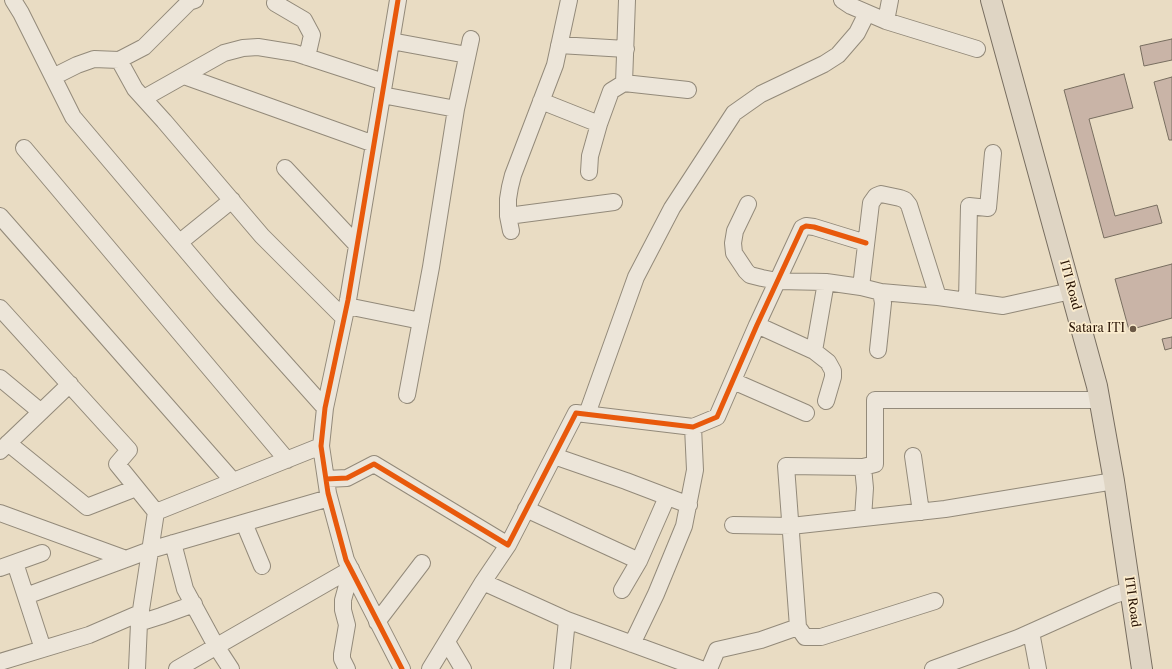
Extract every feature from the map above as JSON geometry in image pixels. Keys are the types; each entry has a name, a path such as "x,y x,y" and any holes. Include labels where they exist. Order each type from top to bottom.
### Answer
{"main road":[{"name":"ITI Road","path":"991,0 1098,386 1114,481 1142,669"}],"street":[{"path":"12,0 21,13 73,116 223,294 325,408"},
{"path":"53,77 77,65 94,59 119,60 144,47 189,2 195,0"},
{"path":"398,0 346,312 325,408 321,446 330,498 346,560 402,669"},
{"path":"569,0 555,65 513,175 508,198 510,223 614,202"},
{"path":"624,83 627,0"},
{"path":"842,0 851,6 886,21 977,49"},
{"path":"886,21 890,0"},
{"path":"275,4 304,20 312,35 307,57"},
{"path":"587,414 636,277 672,208 734,113 761,94 824,64 838,55 857,33 867,13"},
{"path":"407,395 432,267 456,109 471,39"},
{"path":"391,41 467,55"},
{"path":"559,45 626,49"},
{"path":"144,98 224,53 258,46 295,52 383,89 456,109"},
{"path":"119,60 135,89 262,236 346,312 421,320"},
{"path":"184,76 374,144"},
{"path":"588,172 590,156 599,124 611,91 624,83 688,90"},
{"path":"541,101 599,124"},
{"path":"24,148 287,460"},
{"path":"967,301 969,206 988,208 993,153"},
{"path":"285,168 357,245"},
{"path":"861,287 871,203 876,196 881,194 905,200 909,205 938,297"},
{"path":"180,242 232,200"},
{"path":"748,204 735,231 733,243 734,253 740,264 750,275 778,281 826,282 861,287 881,292 938,297 1003,306 1071,291"},
{"path":"0,216 233,481"},
{"path":"430,669 483,582 508,545 576,413 693,427 717,417 757,325 802,228 806,226 814,227 866,243"},
{"path":"814,351 826,282"},
{"path":"878,350 883,303 881,292"},
{"path":"0,308 129,450 116,464 156,512 139,618 137,669"},
{"path":"757,325 814,351 828,362 833,377 826,401"},
{"path":"0,378 41,412"},
{"path":"733,381 806,413"},
{"path":"70,384 4,447 87,507 136,488"},
{"path":"935,600 820,637 805,637 798,627 786,466 863,467 875,464 876,400 1100,400"},
{"path":"632,644 659,587 684,526 695,470 693,427"},
{"path":"156,512 321,446"},
{"path":"554,456 689,505"},
{"path":"913,456 921,512"},
{"path":"326,479 347,478 374,464 508,545"},
{"path":"863,467 865,488 863,518"},
{"path":"733,525 791,526 921,512 1114,481"},
{"path":"622,590 639,561 667,497"},
{"path":"26,596 150,550 330,498"},
{"path":"526,509 639,561"},
{"path":"0,513 126,559"},
{"path":"244,523 262,566"},
{"path":"173,543 185,589 216,646 231,669"},
{"path":"0,568 42,553"},
{"path":"15,563 42,649"},
{"path":"377,622 422,563"},
{"path":"177,669 352,571"},
{"path":"341,666 347,625 343,600 352,571"},
{"path":"483,582 567,620 701,669"},
{"path":"933,669 950,666 1018,638 1114,595 1130,590"},
{"path":"0,662 139,618 161,616 194,604"},
{"path":"562,669 567,620"},
{"path":"709,669 717,650 761,640 798,627"},
{"path":"1030,632 1033,665"},
{"path":"447,642 463,669"}],"building":[{"path":"1172,39 1172,60 1144,66 1140,46"},
{"path":"1124,74 1133,108 1089,119 1115,216 1157,205 1162,223 1104,238 1064,90"},
{"path":"1172,77 1172,140 1169,140 1154,82"},
{"path":"1172,264 1172,318 1129,330 1115,279"},
{"path":"1172,337 1172,348 1165,350 1162,339"}],"cycle path":[{"path":"398,0 348,300 325,408 321,446 328,493 346,560 402,669"},
{"path":"326,479 347,478 374,464 508,545 576,413 693,427 717,417 757,325 802,228 806,226 814,227 866,243"}],"place":[{"name":"Satara ITI","path":"1133,329"}]}
